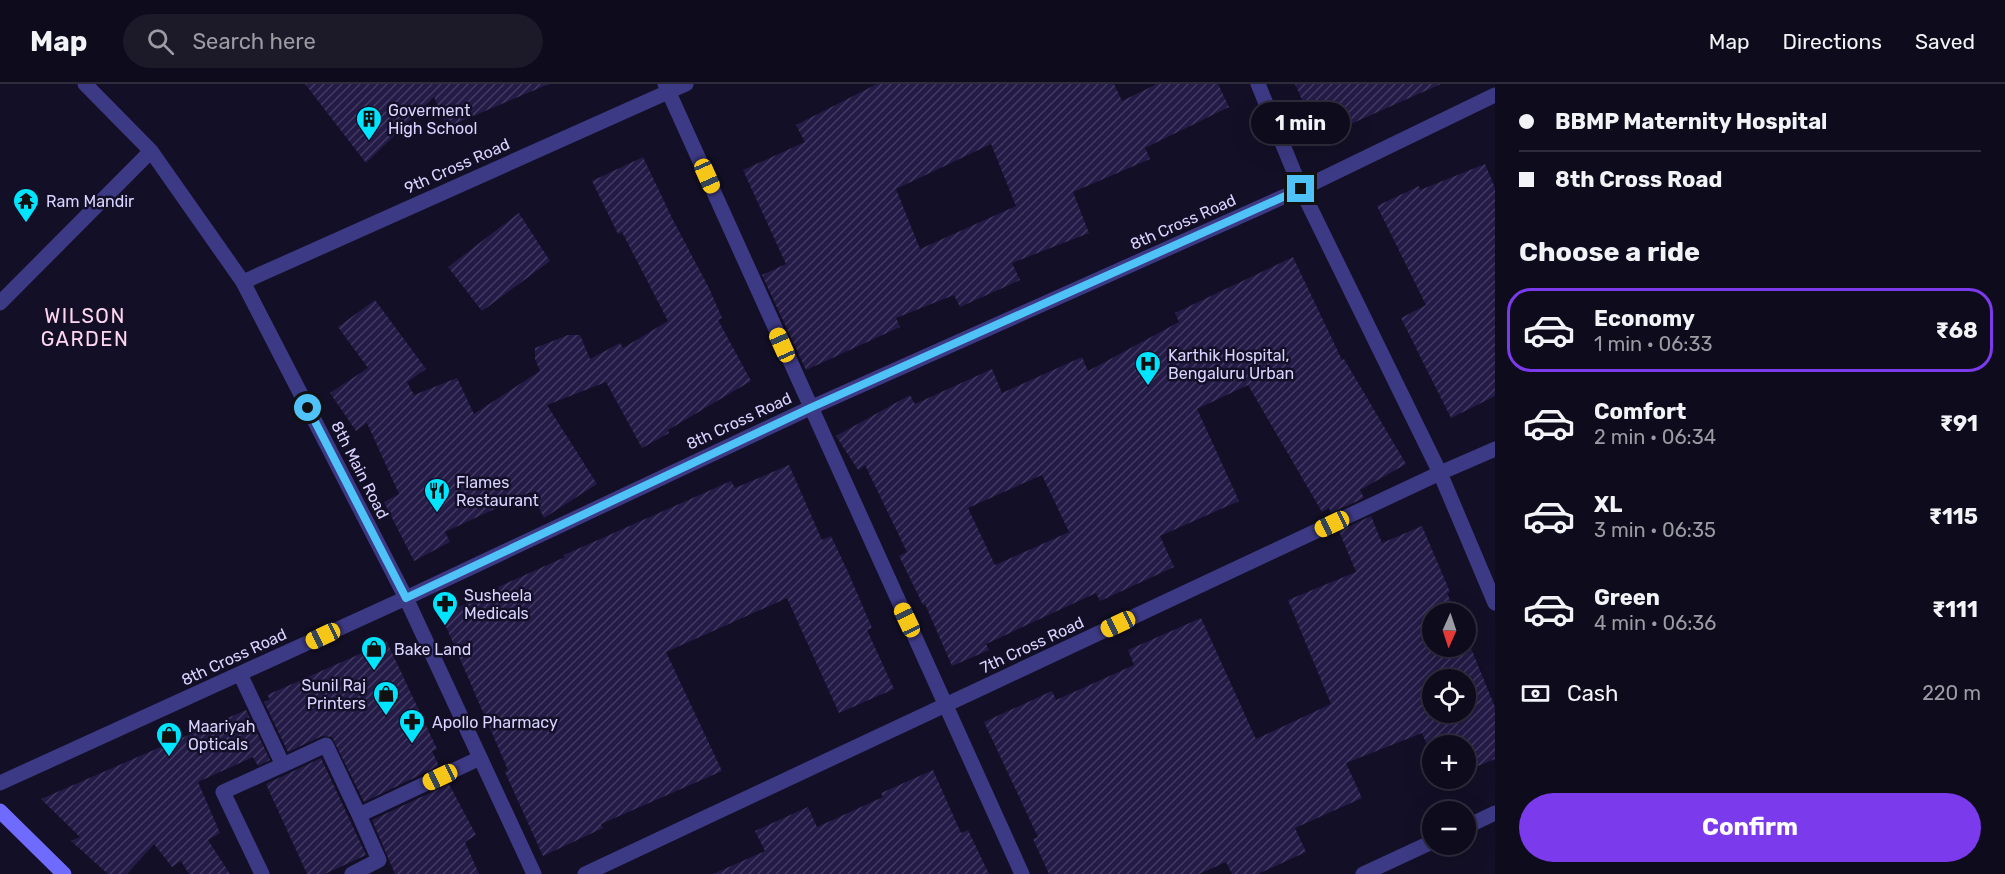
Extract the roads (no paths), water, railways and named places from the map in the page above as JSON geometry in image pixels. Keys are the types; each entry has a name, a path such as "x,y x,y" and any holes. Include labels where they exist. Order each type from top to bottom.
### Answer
{"main road":[{"path":"0,811 64,874"}],"street":[{"name":"8th Main Road","path":"85,84 151,151 243,282 406,598 534,874"},
{"name":"9th Cross Road","path":"243,282 667,88 686,84"},
{"path":"1258,84 1301,189 1440,473 1495,603"},
{"path":"667,88 1022,874"},
{"name":"8th Cross Road","path":"0,783 406,598 810,408 1301,189 1495,95"},
{"path":"0,303 151,151"},
{"name":"7th Cross Road","path":"585,874 1495,449"},
{"path":"240,674 283,765"},
{"path":"262,874 223,792 326,745 379,860 352,874"},
{"path":"359,815 480,759"},
{"path":"1476,822 1495,813"},
{"path":"1363,874 1422,847"}],"place":[{"name":"Goverment High School","path":"369,142"},
{"name":"Ram Mandir","path":"26,224"},
{"name":"Karthik Hospital, Bengaluru Urban","path":"1148,387"},
{"name":"Flames Restaurant","path":"437,514"},
{"name":"Susheela Medicals","path":"445,627"},
{"name":"Bake Land","path":"374,672"},
{"name":"Sunil Raj Printers","path":"386,717"},
{"name":"Apollo Pharmacy","path":"412,745"},
{"name":"Maariyah Opticals","path":"169,758"}],"district":[{"name":"WILSON GARDEN","path":"85,328"}]}
